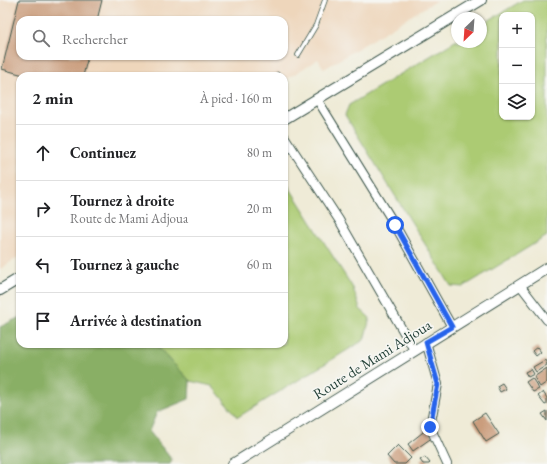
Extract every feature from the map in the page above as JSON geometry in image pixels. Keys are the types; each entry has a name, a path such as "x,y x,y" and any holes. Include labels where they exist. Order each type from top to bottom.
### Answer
{"street":[{"path":"288,117 481,0"},
{"path":"317,99 395,225 452,327"},
{"path":"288,142 338,220 414,350"},
{"name":"Route de Mami Adjoua","path":"233,464 426,342 547,268"},
{"path":"0,290 16,280"},
{"path":"520,285 547,320"},
{"path":"426,342 438,384 430,427 447,464"}],"lane":[{"path":"298,55 316,25 325,0"}],"shaded area":[{"path":"0,0 437,0 324,69 318,59 288,78 288,72 16,72 16,259 0,269"}],"green space":[{"path":"523,0 547,0 547,236 463,287 451,286 345,115 349,105 451,44 451,48 487,48 487,21 499,14 499,120 535,120 535,12 503,12"},
{"path":"288,185 353,288 360,309 370,318 364,340 238,417 212,386 190,381 159,348 288,348"},
{"path":"16,319 16,348 159,348 190,381 189,399 157,412 149,431 172,460 170,464 0,464 0,327"}],"building":[{"path":"19,0 102,0 98,16 16,16 16,60 87,60 84,72 16,73 2,69"},
{"path":"537,347 541,352 536,356 532,351"},
{"path":"545,360 547,365 536,372 533,367"},
{"path":"547,368 547,382 540,387 534,377"},
{"path":"531,369 534,374 528,377 525,372"},
{"path":"532,378 539,389 533,392 526,382"},
{"path":"502,383 506,389 500,392 497,386"},
{"path":"543,392 547,398 547,404 545,405 538,396"},
{"path":"547,411 547,421 542,414"},
{"path":"485,413 499,434 486,442 473,421"},
{"path":"427,429 433,437 413,451 408,444"},
{"path":"398,445 411,458 405,464 394,464 387,456"},
{"path":"425,457 430,463 429,464 423,464 420,460"}],"route":[{"path":"395,225 452,327 426,342 438,384 430,427"}]}
